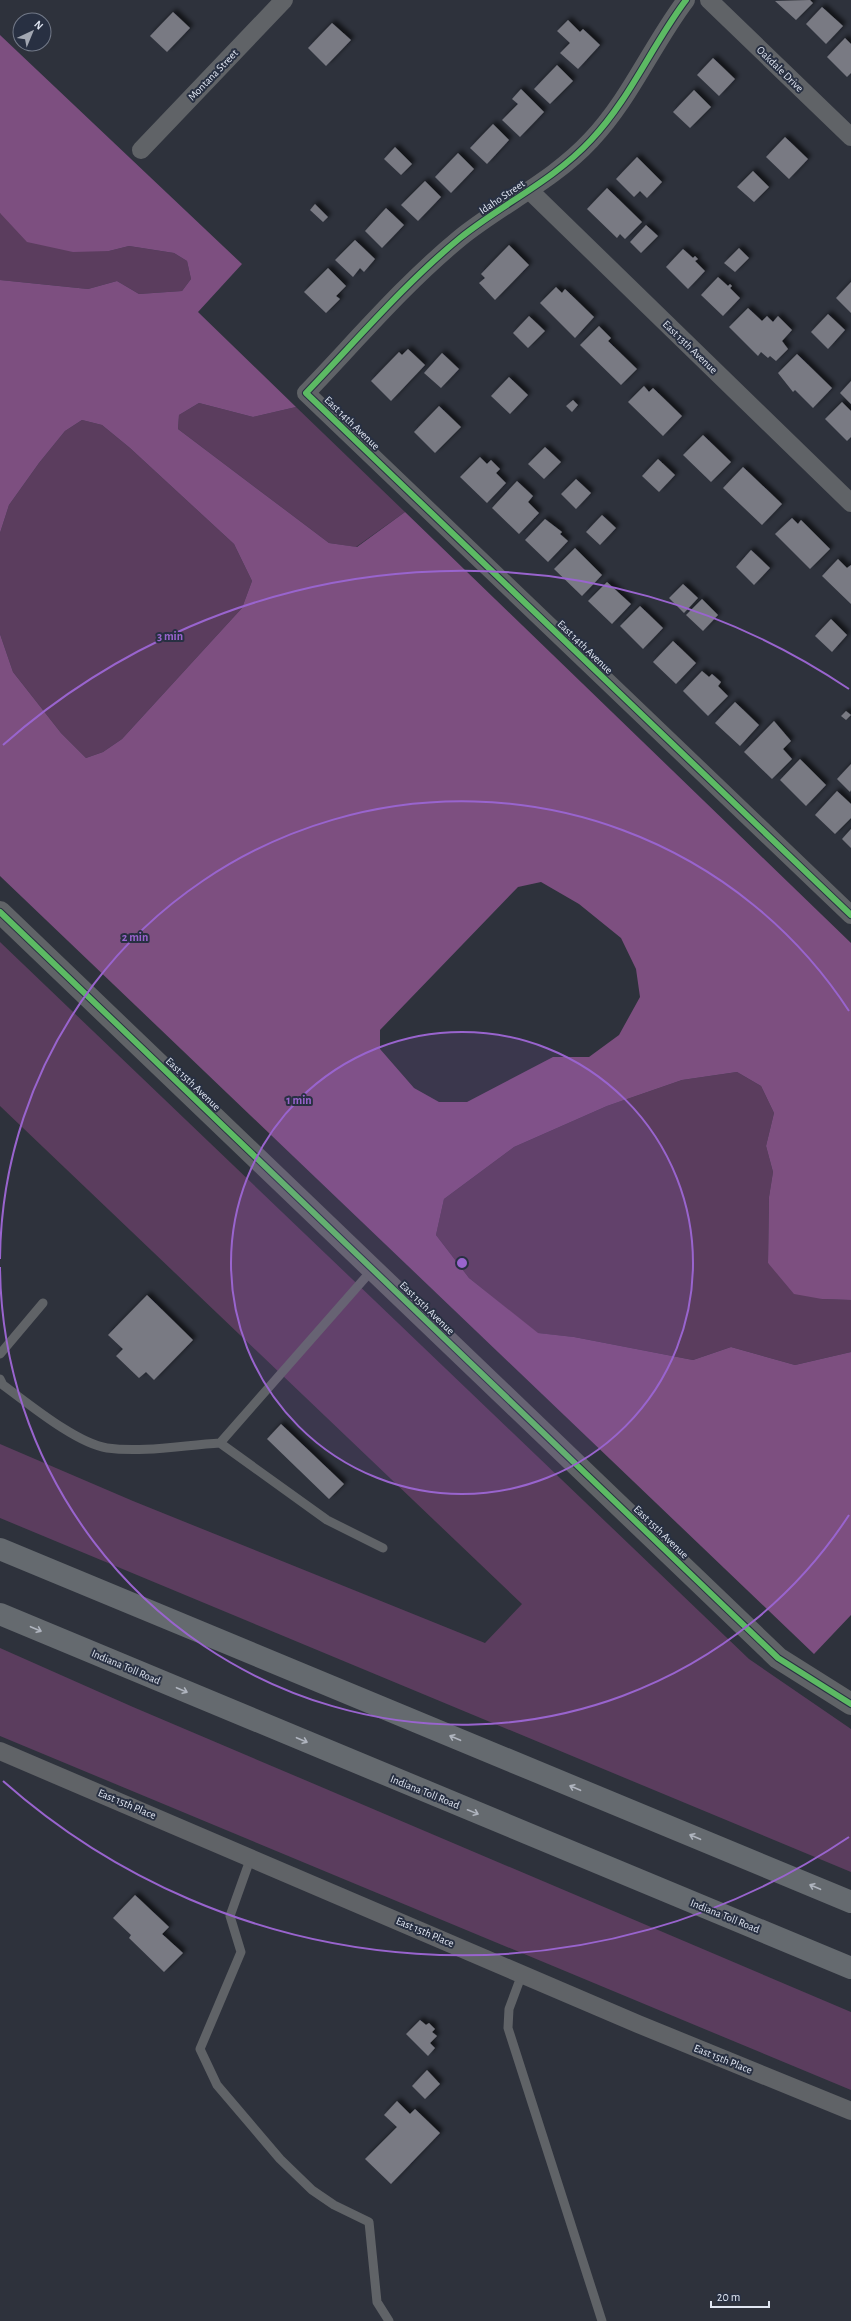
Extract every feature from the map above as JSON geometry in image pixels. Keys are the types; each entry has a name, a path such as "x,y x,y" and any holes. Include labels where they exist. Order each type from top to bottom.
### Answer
{"highway":[{"path":"0,1549 851,1902"},
{"name":"Indiana Toll Road","path":"0,1614 851,1968"}],"street":[{"name":"Montana Street","path":"141,150 284,0"},
{"name":"Idaho Street","path":"306,393 442,254 469,231 566,163 592,140 618,106 666,28 686,0"},
{"name":"Oakdale Drive","path":"709,0 851,137"},
{"name":"East 13th Avenue","path":"529,190 851,503"},
{"name":"East 14th Avenue","path":"306,393 851,915"},
{"name":"East 15th Avenue","path":"0,912 778,1658 851,1704"},
{"name":"East 15th Place","path":"0,1751 252,1857 522,1974 851,2111"}],"lane":[{"path":"220,1443 372,1270"},
{"path":"0,1354 43,1303"},
{"path":"0,1379 2,1385 75,1435 106,1448 140,1448 220,1443 327,1520 384,1548"},
{"path":"252,1857 230,1916 241,1952 200,2050 217,2085 280,2160 312,2190 334,2205 369,2222 377,2302 389,2321"},
{"path":"522,1974 509,2009 508,2028 602,2321"}],"shaded area":[{"path":"0,35 12,46 12,52 18,52 242,264 198,312 296,407 253,417 199,403 179,415 178,429 329,543 357,547 405,512 851,943 851,1300 822,1299 794,1294 768,1263 769,1197 773,1172 766,1146 774,1113 761,1086 737,1072 682,1080 607,1106 514,1147 444,1199 436,1235 469,1278 538,1333 574,1337 693,1360 731,1347 795,1365 851,1352 851,1615 814,1654 0,876 0,634 13,672 61,733 86,758 103,752 122,739 242,608 252,581 234,544 130,448 102,425 82,420 65,431 39,463 9,505 0,533 0,280 88,289 117,281 139,294 182,291 191,279 187,261 174,253 129,246 109,251 73,252 27,242 0,213","holes":["541,882 579,904 621,938 636,969 640,997 619,1035 589,1057 553,1057 467,1102 439,1102 414,1088 380,1049 380,1030 518,887"]},
{"path":"0,213 109,251 129,246 174,253 187,261 191,279 182,291 139,294 117,281 88,289 0,280"},
{"path":"199,403 253,417 296,407 405,512 356,547 329,543 178,429 179,415"},
{"path":"82,420 102,425 130,448 234,544 252,581 242,608 122,739 103,752 86,758 61,733 13,672 0,634 0,533 9,505 39,463 65,431"},
{"path":"0,942 749,1659 851,1729 851,1872 0,1518 0,1444 133,1501 485,1643 522,1604 0,1106"},
{"path":"737,1072 761,1086 774,1113 766,1146 773,1172 769,1197 768,1263 822,1299 851,1300 851,1352 795,1365 731,1347 693,1360 574,1337 537,1333 469,1278 436,1235 444,1199 514,1147 607,1106 682,1080"},
{"path":"0,1648 133,1707 851,2012 851,2090 0,1736"}],"building":[{"path":"810,0 813,3 796,20 775,1"},
{"path":"822,7 843,26 826,44 806,24"},
{"path":"173,12 190,28 167,52 150,36"},
{"path":"568,20 580,32 583,29 600,45 578,69 560,53 570,43 557,31"},
{"path":"332,23 351,40 326,66 308,48"},
{"path":"845,38 851,44 851,73 847,77 827,57"},
{"path":"713,58 735,79 719,96 697,75"},
{"path":"557,65 573,81 550,104 534,89"},
{"path":"521,89 544,112 520,137 502,120 518,104 512,99"},
{"path":"694,90 711,107 690,128 673,112"},
{"path":"493,124 509,140 487,164 470,148"},
{"path":"785,137 808,159 789,179 766,157"},
{"path":"395,147 412,164 401,175 384,159"},
{"path":"458,153 474,169 451,193 435,177"},
{"path":"637,157 662,182 647,198 640,191 634,197 616,179"},
{"path":"753,171 769,187 754,202 737,187"},
{"path":"425,181 441,197 418,221 401,205"},
{"path":"607,188 642,222 625,239 620,234 617,238 587,209"},
{"path":"315,204 328,217 323,222 310,210"},
{"path":"386,208 404,225 382,248 365,231"},
{"path":"646,225 658,236 641,253 630,242"},
{"path":"355,240 375,259 364,272 360,268 353,277 335,260"},
{"path":"509,245 529,265 495,300 479,283 485,278 481,274"},
{"path":"739,248 749,258 735,272 724,263"},
{"path":"683,249 693,258 695,256 698,259 695,261 705,271 688,289 666,267"},
{"path":"328,268 346,286 336,296 340,299 326,313 304,292"},
{"path":"718,277 728,286 730,284 732,286 730,288 740,298 723,316 701,295"},
{"path":"851,282 851,313 836,298"},
{"path":"556,287 562,293 565,289 594,317 575,338 540,303"},
{"path":"748,308 762,321 767,316 773,322 778,316 792,330 782,341 788,349 776,361 770,356 768,358 761,352 758,356 729,327"},
{"path":"828,314 845,330 828,349 811,332"},
{"path":"529,316 545,331 528,348 513,333"},
{"path":"599,326 611,338 608,341 637,369 621,385 580,345"},
{"path":"408,349 425,365 391,401 371,381 399,352 402,355"},
{"path":"442,353 459,369 441,388 424,373"},
{"path":"797,354 832,388 813,408 795,390 793,392 778,373"},
{"path":"509,377 528,395 510,414 491,396"},
{"path":"851,381 851,404 840,393"},
{"path":"644,386 649,392 653,388 682,416 663,436 628,402"},
{"path":"573,400 578,405 572,412 566,406"},
{"path":"842,402 851,411 851,437 847,441 825,419"},
{"path":"439,406 461,427 435,453 414,432"},
{"path":"703,435 731,462 711,482 683,455"},
{"path":"545,447 561,462 544,479 528,464"},
{"path":"480,457 487,464 491,460 500,469 496,473 506,483 487,503 460,477"},
{"path":"658,459 675,475 659,492 642,476"},
{"path":"743,467 782,504 762,525 723,488"},
{"path":"576,479 591,493 576,509 561,494"},
{"path":"517,481 533,496 528,502 539,513 519,534 492,508"},
{"path":"602,515 616,528 600,545 586,532"},
{"path":"792,518 798,524 801,520 830,549 810,569 775,534"},
{"path":"545,519 562,532 560,534 568,541 548,562 525,540"},
{"path":"575,548 602,575 582,596 554,569"},
{"path":"751,550 770,568 754,585 736,567"},
{"path":"838,559 847,568 851,565 851,604 822,576"},
{"path":"607,582 631,604 612,624 588,601"},
{"path":"683,584 698,598 684,613 669,598"},
{"path":"702,599 718,615 703,631 686,615"},
{"path":"640,606 663,628 643,649 620,626"},
{"path":"831,619 847,635 832,652 815,636"},
{"path":"673,641 696,663 676,684 653,662"},
{"path":"702,671 709,677 712,674 721,682 718,686 728,696 708,716 683,691"},
{"path":"735,702 759,725 740,746 715,723"},
{"path":"846,711 851,715 846,720 841,716"},
{"path":"774,721 791,741 783,749 792,759 772,779 744,752"},
{"path":"800,759 826,785 806,806 780,780"},
{"path":"851,764 851,790 850,792 837,779"},
{"path":"837,791 851,804 851,818 835,834 815,815"},
{"path":"851,829 851,848 842,839"},
{"path":"147,1295 193,1340 154,1380 146,1372 139,1378 116,1356 123,1349 108,1335"},
{"path":"281,1424 344,1484 329,1499 267,1439"},
{"path":"135,1895 169,1927 162,1934 183,1953 164,1972 129,1938 131,1935 113,1918"},
{"path":"420,2020 426,2025 429,2023 435,2029 432,2032 437,2036 430,2043 435,2048 428,2056 406,2034"},
{"path":"427,2070 440,2084 425,2099 412,2086"},
{"path":"397,2101 410,2114 415,2109 440,2133 391,2184 365,2159 397,2127 384,2115"}],"cycle path":[{"path":"686,0 662,35 618,107 591,140 560,168 476,226 439,256 381,313 306,393 851,915"},
{"path":"0,912 778,1658 851,1704"}]}
